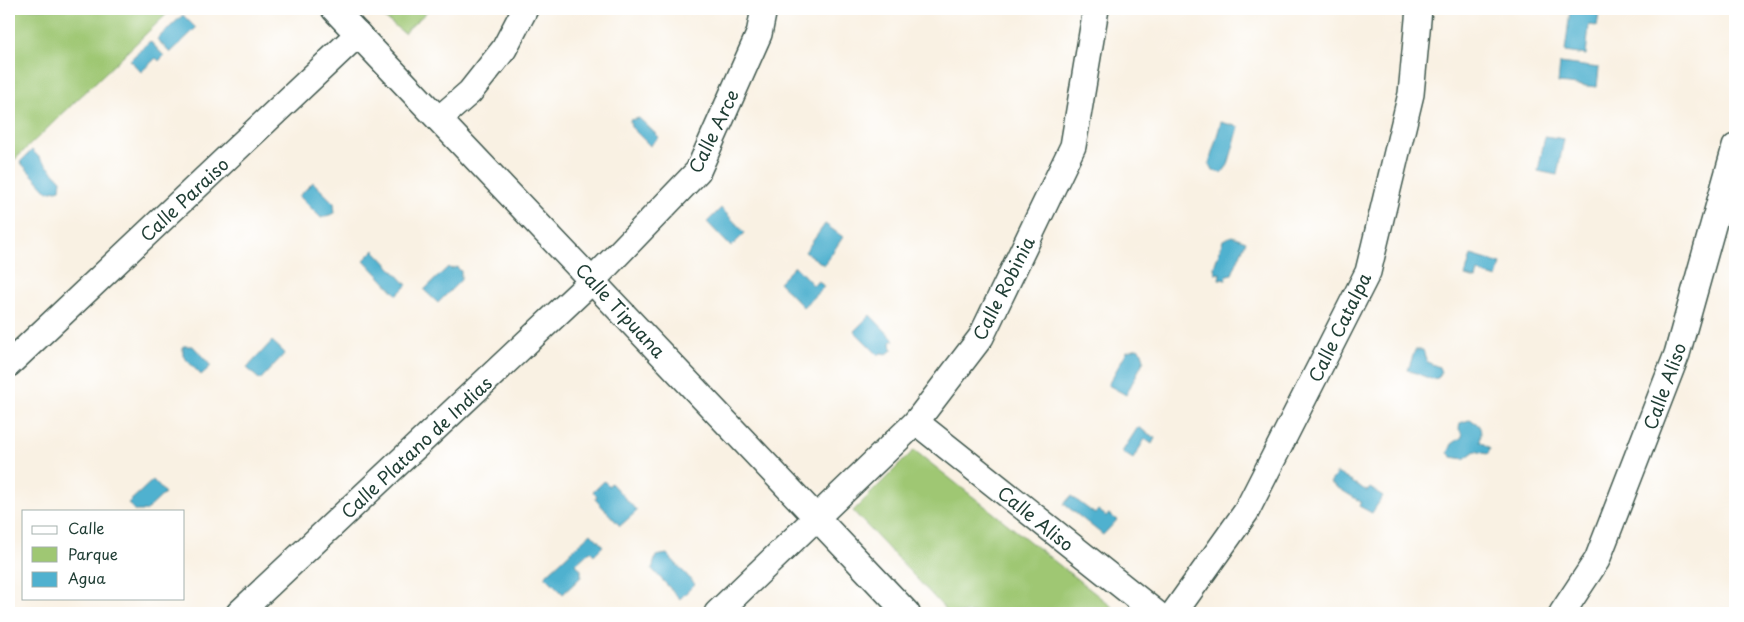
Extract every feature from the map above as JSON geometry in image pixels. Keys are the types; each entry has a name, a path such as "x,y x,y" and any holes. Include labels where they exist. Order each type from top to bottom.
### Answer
{"street":[{"name":"Calle Tipuana","path":"334,9 908,613"},
{"path":"439,119 470,92 504,49 525,9"},
{"name":"Calle Arce","path":"593,280 698,171 759,34 764,9"},
{"name":"Calle Robinia","path":"717,613 916,422 981,337 1073,146 1096,9"},
{"name":"Calle Catalpa","path":"1174,613 1246,512 1368,272 1411,94 1419,9"},
{"name":"Calle Paraiso","path":"9,364 358,34"},
{"name":"Calle Aliso","path":"1562,613 1597,560 1677,354 1735,147"},
{"name":"Calle Platano de Indias","path":"239,613 593,280"},
{"name":"Calle Aliso","path":"916,422 1156,613"}],"green space":[{"path":"9,9 172,9 9,165"},
{"path":"375,9 430,9 404,33"},
{"path":"914,450 1120,613 949,613 853,511"}],"water":[{"path":"1570,11 1599,14 1597,26 1589,25 1586,55 1565,52"},
{"path":"183,15 196,28 170,53 157,39"},
{"path":"150,41 164,56 159,61 156,58 141,72 130,60"},
{"path":"1560,63 1599,68 1597,87 1558,83"},
{"path":"639,118 659,137 650,146 631,127 630,120"},
{"path":"1221,122 1239,127 1228,165 1222,173 1213,171 1209,163"},
{"path":"1545,136 1564,139 1557,175 1538,171"},
{"path":"32,150 61,180 60,189 48,192 20,162"},
{"path":"313,182 334,203 335,213 321,218 299,196"},
{"path":"721,208 745,233 731,247 707,222"},
{"path":"825,224 843,237 824,265 805,252"},
{"path":"1232,236 1246,241 1232,274 1227,275 1226,280 1219,279 1220,273 1215,274 1214,267 1223,240"},
{"path":"374,250 407,285 397,295 364,260"},
{"path":"1471,255 1501,264 1497,278 1478,272 1476,279 1465,276"},
{"path":"795,266 813,285 819,281 824,287 803,307 779,282"},
{"path":"448,267 451,269 457,267 461,271 461,280 438,303 424,290"},
{"path":"870,315 894,340 891,342 892,350 887,354 881,353 878,355 854,331"},
{"path":"272,341 285,353 260,380 247,368"},
{"path":"183,346 193,346 211,366 201,375 183,356"},
{"path":"1138,348 1142,352 1144,360 1126,395 1108,385 1127,351"},
{"path":"1415,350 1423,350 1427,362 1439,367 1441,373 1438,378 1431,379 1408,370"},
{"path":"1469,420 1476,423 1480,428 1480,441 1490,449 1489,452 1487,454 1475,451 1464,459 1452,457 1448,453 1452,444 1462,437 1459,429 1460,423"},
{"path":"1138,427 1155,438 1152,444 1145,439 1133,459 1122,452"},
{"path":"1337,473 1367,491 1370,488 1383,496 1372,513 1359,506 1361,502 1330,483"},
{"path":"153,480 165,493 147,510 134,510 128,503"},
{"path":"604,481 609,486 611,483 637,511 620,526 595,499 597,496 593,492"},
{"path":"1071,496 1095,514 1098,510 1106,516 1109,514 1117,520 1103,535 1064,504"},
{"path":"591,533 603,546 594,555 590,551 576,564 581,570 581,577 563,594 545,576"},
{"path":"667,554 695,584 680,599 652,569 656,556"}]}
